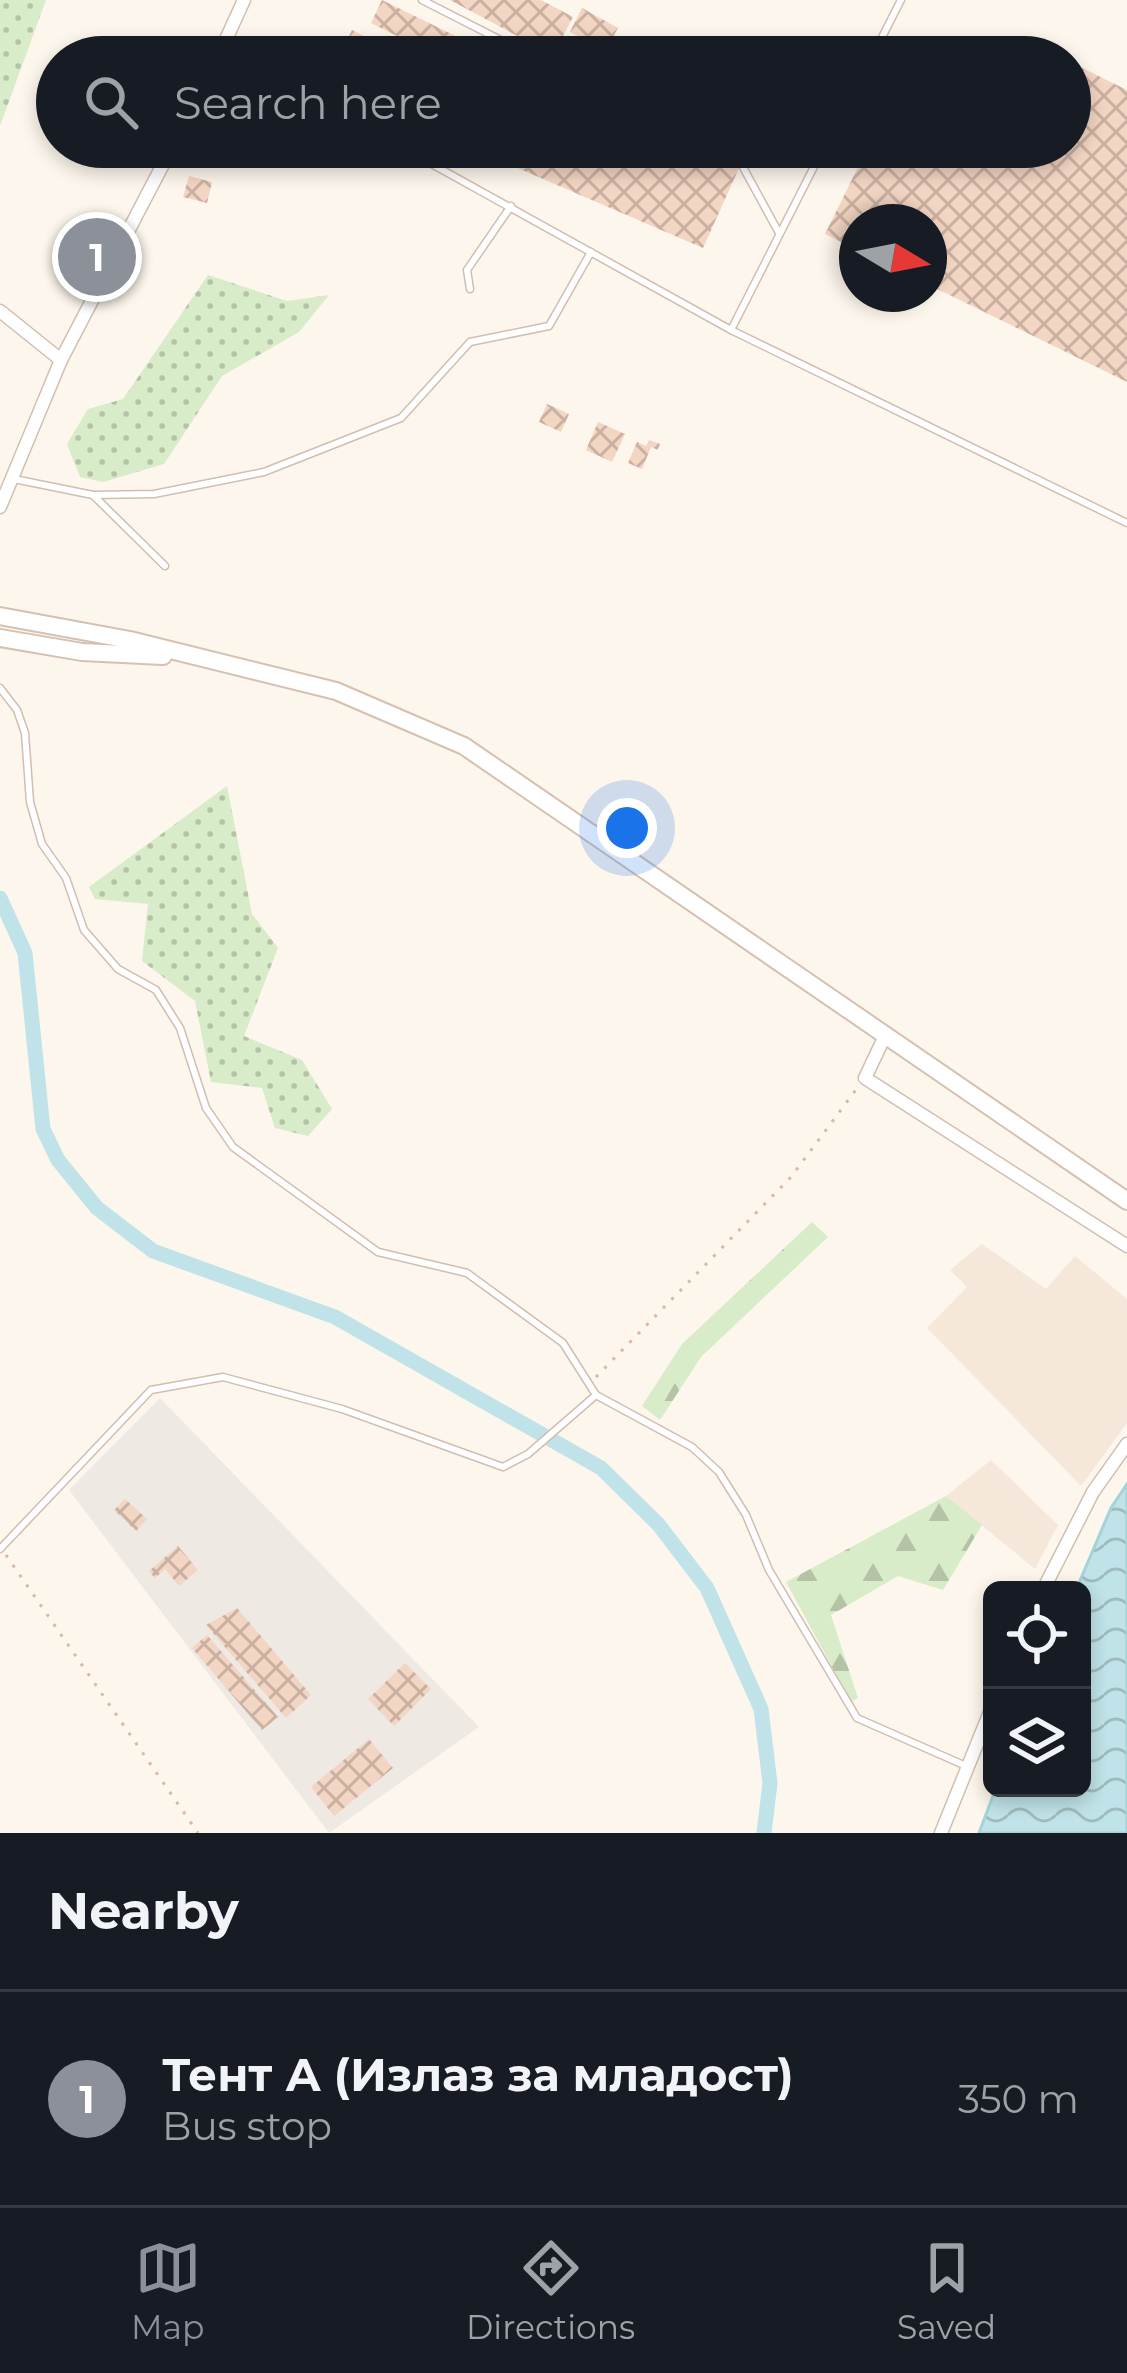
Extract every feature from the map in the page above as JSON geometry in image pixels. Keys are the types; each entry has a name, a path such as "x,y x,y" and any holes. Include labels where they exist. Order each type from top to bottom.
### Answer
{"main road":[{"path":"0,616 336,691 464,746 1127,1201"},
{"path":"0,638 82,652 188,657"}],"street":[{"path":"228,36 244,0"},
{"path":"0,506 61,360 161,168"},
{"path":"0,311 61,360"},
{"path":"884,1038 865,1078 1127,1246"},
{"path":"1047,1581 1093,1492 1127,1444"},
{"path":"941,1833 983,1727"}],"lane":[{"path":"422,0 493,36"},
{"path":"883,36 901,0"},
{"path":"440,168 731,330 1127,523"},
{"path":"743,168 779,233"},
{"path":"731,330 813,168"},
{"path":"470,289 467,270 511,206"},
{"path":"10,478 92,495 154,494 264,472 401,418 470,342 549,326 591,252"},
{"path":"92,495 165,566"},
{"path":"0,688 17,710 25,733 30,802 42,844 65,878 84,930 118,969 156,990 180,1028 206,1108 233,1147 378,1252 466,1274 563,1343 596,1395 692,1448 719,1472 856,1718 966,1766"},
{"path":"1,1549 152,1390 223,1377 342,1409 490,1467 503,1467 528,1454 596,1395"}],"path":[{"path":"591,1383 791,1178 865,1078"},
{"path":"1,1549 199,1833"}],"shaded area":[{"path":"982,1244 1046,1289 1075,1256 1127,1299 1127,1423 1081,1486 927,1328 967,1287 950,1270"},
{"path":"160,1398 479,1727 329,1833 69,1490"},
{"path":"991,1460 1058,1525 1035,1569 946,1496"}],"green space":[{"path":"0,0 46,0 0,126"},
{"path":"208,275 287,301 329,295 299,332 222,376 164,464 103,482 80,477 67,444 88,409 123,399"},
{"path":"227,786 252,914 278,948 244,1036 302,1060 332,1109 308,1136 275,1128 262,1088 211,1082 195,1001 142,961 148,904 95,899 89,887"},
{"path":"812,1222 828,1237 701,1357 660,1420 642,1406 682,1344"},
{"path":"946,1496 982,1525 943,1590 898,1576 831,1615 858,1698 851,1702 786,1582"}],"water":[{"path":"1127,1484 1127,1833 979,1833 993,1797 1091,1797 1091,1581 1080,1581 1111,1508"}],"building":[{"path":"382,0 456,36 397,36 371,23"},
{"path":"450,0 541,0 573,17 563,36 517,36"},
{"path":"582,8 618,28 613,36 570,32"},
{"path":"1091,72 1127,90 1127,382 947,294 947,204 840,204 858,168 1091,168"},
{"path":"518,168 739,168 703,248"},
{"path":"189,176 212,182 207,203 183,197"},
{"path":"839,206 839,241 825,234"},
{"path":"547,404 569,414 561,432 539,422"},
{"path":"598,422 625,434 612,462 586,450"},
{"path":"649,440 660,444 658,450 651,447 642,469 628,463 637,442 646,446"},
{"path":"125,1499 147,1519 136,1531 114,1510"},
{"path":"178,1546 198,1570 179,1586 165,1569 155,1578 149,1571"},
{"path":"237,1608 311,1695 286,1718 206,1625"},
{"path":"207,1635 278,1717 262,1730 192,1648"},
{"path":"405,1663 431,1689 394,1726 368,1699"},
{"path":"369,1739 393,1768 334,1816 311,1787"}],"waterway":[{"path":"0,898 25,953 43,1129 58,1160 97,1208 153,1251 335,1317 601,1468 658,1524 707,1588 761,1709 770,1783 764,1833"}],"place":[{"name":"Тент А (Излаз за младост)","path":"97,257"}]}
